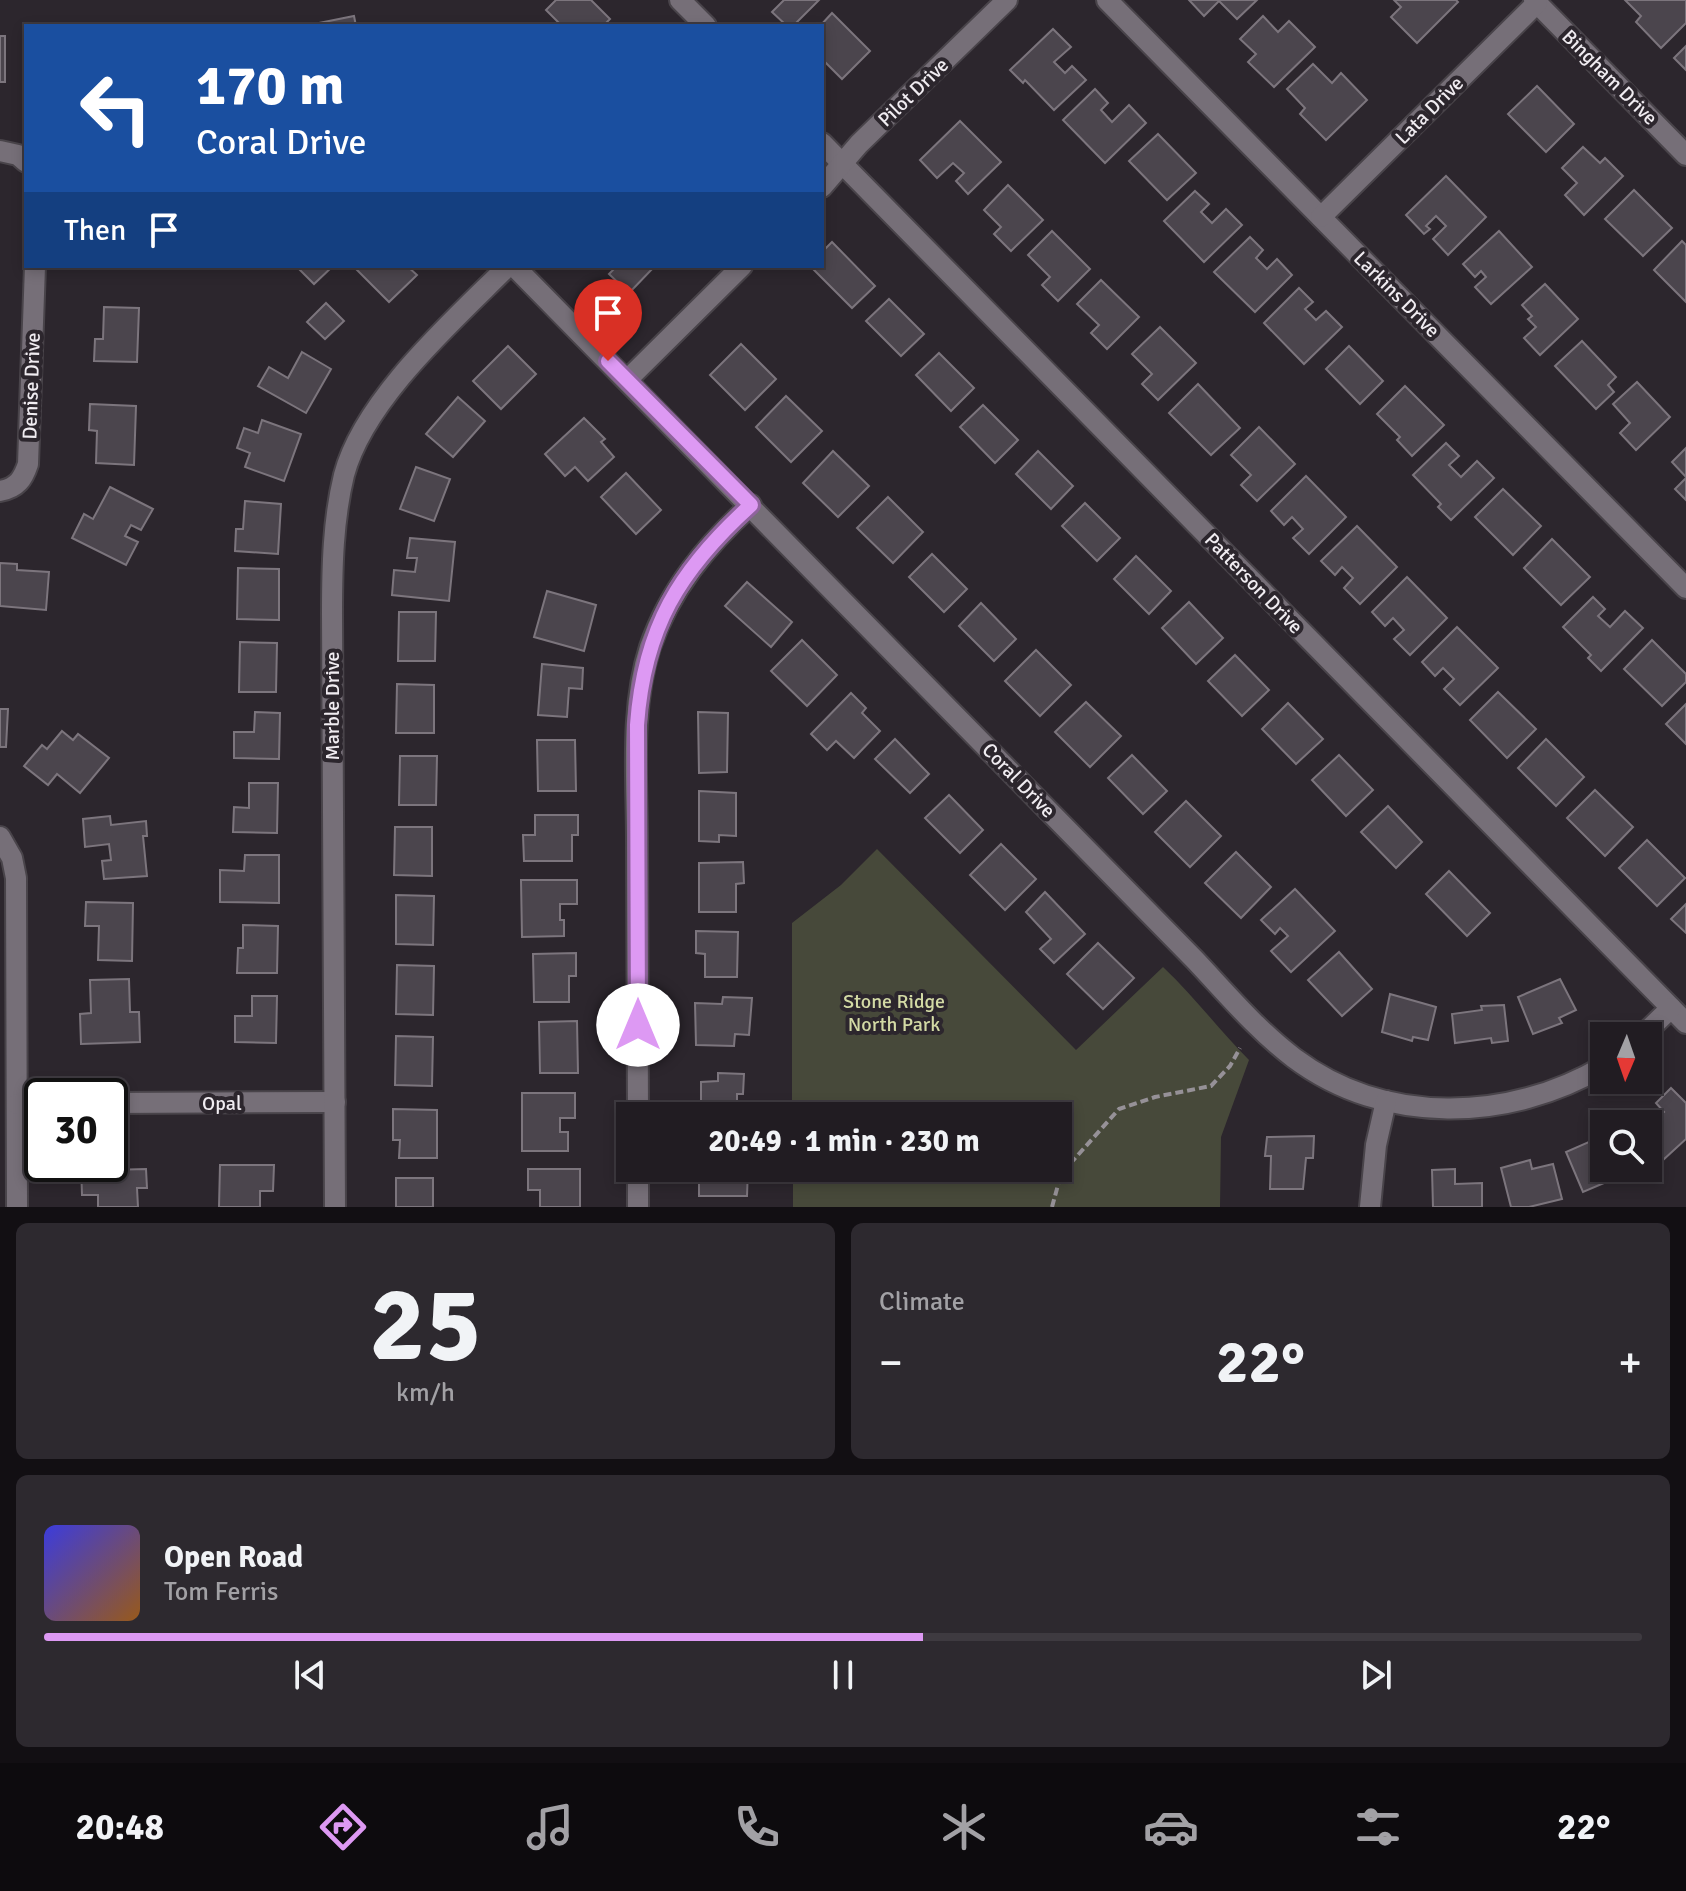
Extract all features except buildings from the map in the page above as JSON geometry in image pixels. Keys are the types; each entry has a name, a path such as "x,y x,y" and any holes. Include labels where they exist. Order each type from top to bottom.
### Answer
{"street":[{"path":"680,0 704,24"},
{"name":"Pilot Drive","path":"824,185 1007,0"},
{"name":"Larkins Drive","path":"1107,0 1686,588"},
{"name":"Lata Drive","path":"1321,217 1536,2"},
{"name":"Bingham Drive","path":"1536,2 1686,155"},
{"name":"Patterson Drive","path":"824,145 1686,1023"},
{"path":"0,151 18,155 24,160"},
{"name":"Denise Drive","path":"0,491 18,484 28,464 35,268"},
{"name":"Marble Drive","path":"335,1207 332,598 333,550 345,472 363,432 405,370 506,268"},
{"name":"Coral Drive","path":"516,268 751,505 1258,1028 1310,1068 1346,1087 1386,1101 1423,1108 1485,1107 1538,1096 1590,1073"},
{"path":"627,380 740,268"},
{"path":"638,1102 637,725 642,679 649,649 676,590 710,544 751,505"},
{"path":"0,837 12,858 16,878 17,1207"},
{"path":"1656,1022 1671,1008"},
{"path":"1370,1207 1376,1145 1386,1101"},
{"name":"Opal","path":"128,1103 335,1102"},
{"path":"17,1104 24,1104"},
{"path":"638,1182 638,1207"}],"path":[{"path":"1052,1207 1061,1174 1119,1109 1155,1097 1211,1086 1230,1066 1240,1048"}],"green space":[{"name":"Stone Ridge North Park","path":"877,849 1076,1050 1163,967 1249,1060 1221,1137 1220,1207 793,1207 793,1182 1072,1182 1072,1102 792,1102 792,923 841,885"}],"route":[{"path":"608,361 751,505 693,563 676,590 649,649 642,679 637,725 638,1025"}]}
